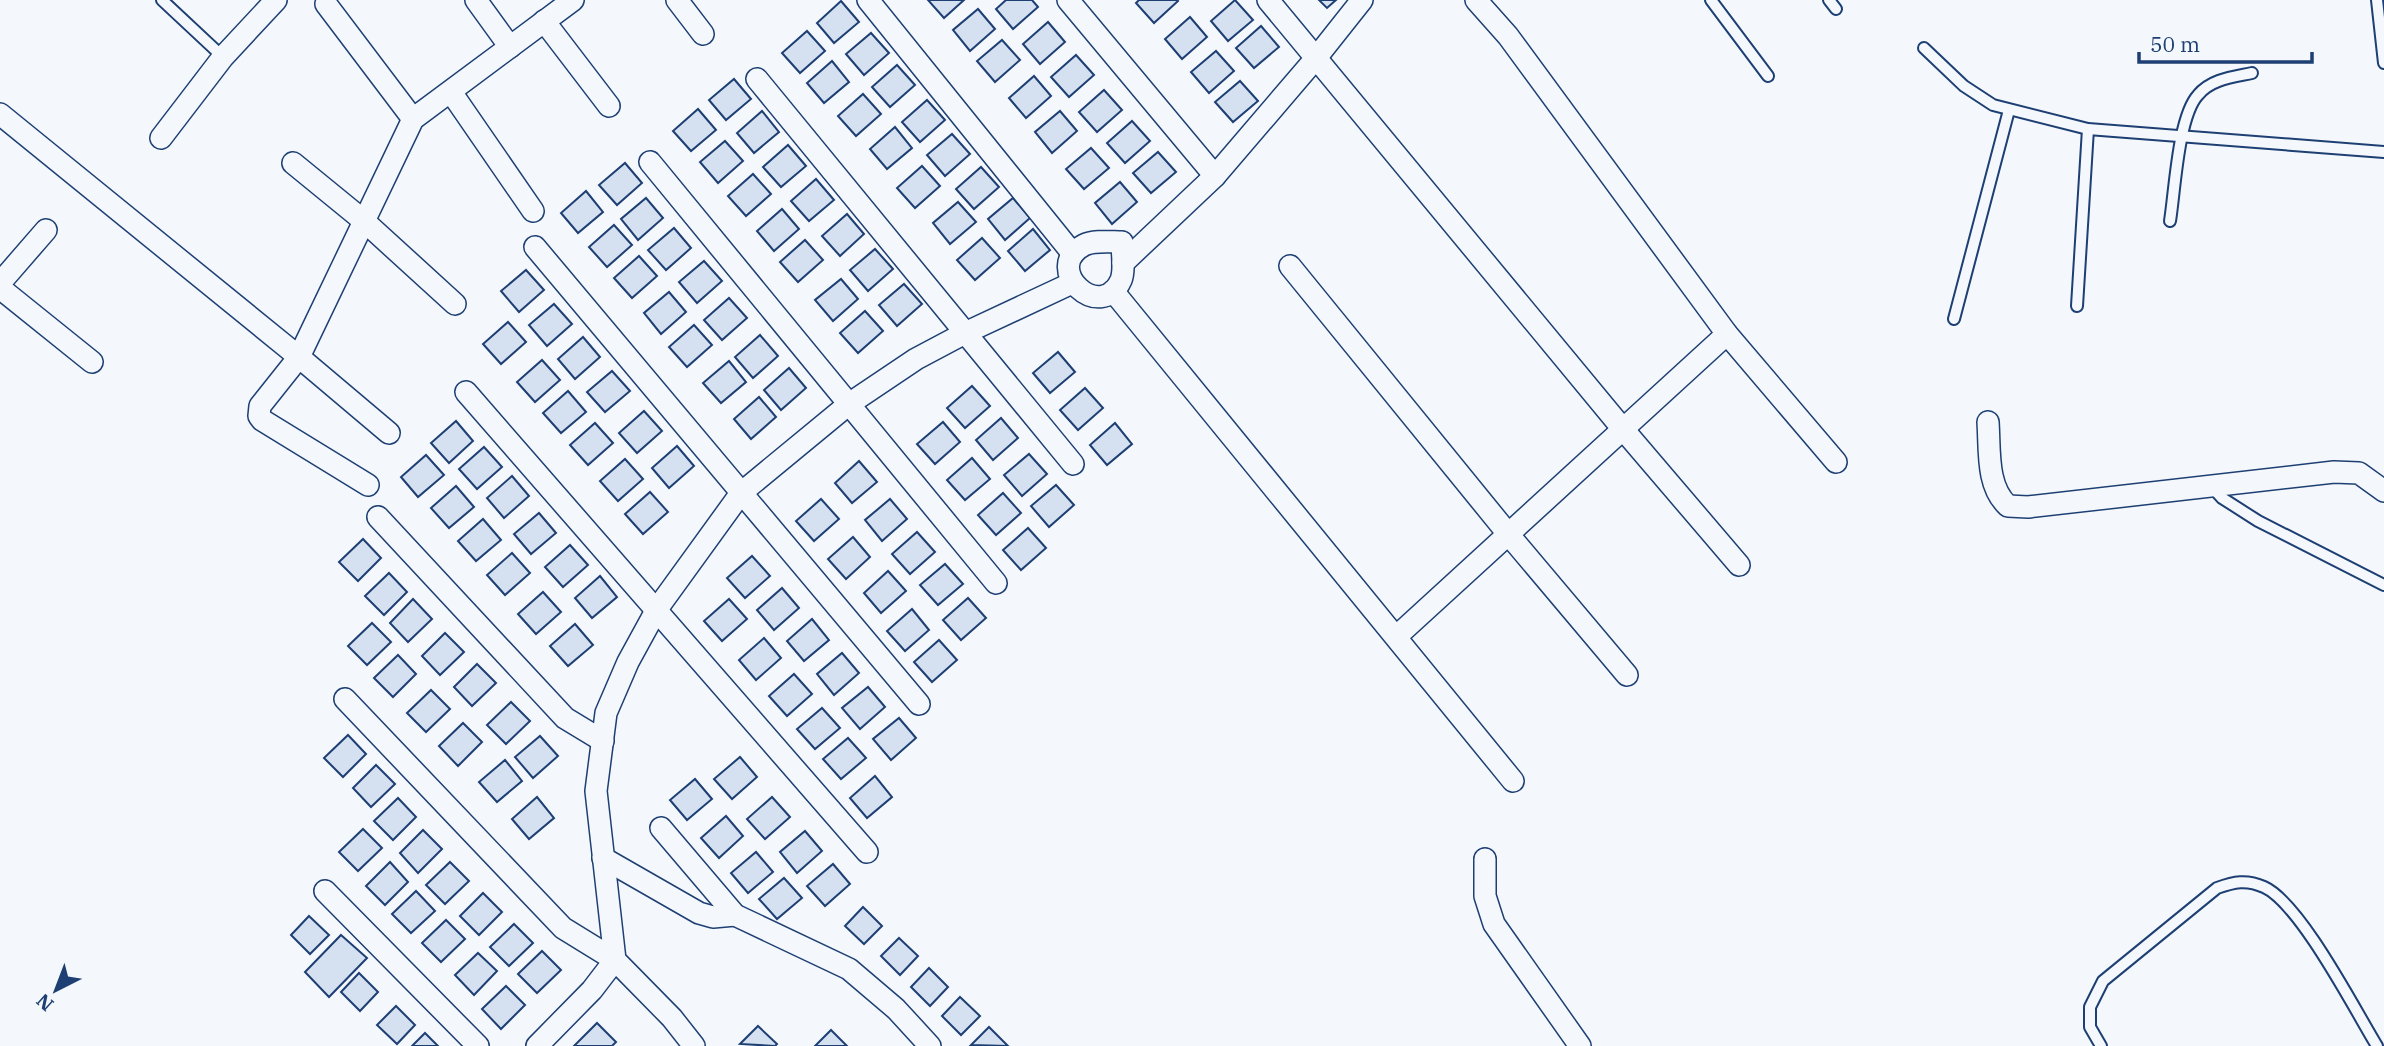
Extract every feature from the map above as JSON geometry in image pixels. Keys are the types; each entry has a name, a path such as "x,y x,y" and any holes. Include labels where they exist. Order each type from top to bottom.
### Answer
{"street":[{"path":"161,138 223,57 275,0"},
{"path":"477,0 510,47"},
{"path":"368,485 267,424 259,416 260,407 299,357 413,119 573,0"},
{"path":"677,0 703,34"},
{"path":"868,0 1073,254"},
{"path":"1068,0 1215,176"},
{"path":"1268,0 1622,428 1739,565"},
{"path":"1123,263 1215,176 1362,0"},
{"path":"1476,0 1508,36 1727,334 1836,462"},
{"path":"326,5 413,119"},
{"path":"544,21 609,106"},
{"path":"757,79 1073,464"},
{"path":"451,92 533,211"},
{"path":"0,114 389,433"},
{"path":"650,162 996,583"},
{"path":"293,163 364,220 455,304"},
{"path":"46,230 0,285 92,362"},
{"path":"1122,242 1122,279 1113,291 1098,297 1083,294 1072,283 1069,268 1073,254 1086,244 1122,242"},
{"path":"535,247 919,704"},
{"path":"1290,267 1627,675"},
{"path":"537,1046 592,989 615,960 596,792 606,713 628,662 657,608 741,493 849,404 916,359 1072,283"},
{"path":"1113,291 1513,781"},
{"path":"1397,636 1727,334"},
{"path":"466,391 867,852"},
{"path":"1988,422 1993,481 1998,496 2008,506 2028,507 2334,472 2358,473 2384,491"},
{"path":"378,517 565,718 603,741"},
{"path":"345,699 563,928 615,960 694,1046"},
{"path":"661,828 735,915 849,969 896,1009 930,1046"},
{"path":"603,858 699,913 713,917 735,915"},
{"path":"1485,859 1485,896 1494,923 1580,1046"},
{"path":"325,891 478,1046"}],"lane":[{"path":"162,0 223,57"},
{"path":"1711,0 1768,76"},
{"path":"2377,0 2384,63"},
{"path":"1924,48 1964,86 1993,105 2088,129 2384,152"},
{"path":"2170,221 2182,136 2189,107 2199,93 2217,81 2252,73"},
{"path":"1954,318 2009,110"},
{"path":"2077,306 2088,129"},
{"path":"2211,486 2222,498 2258,521 2384,585"},
{"path":"2101,1046 2090,1027 2090,1007 2104,981 2217,888 2238,881 2265,887 2286,904 2308,931 2377,1046"}],"building":[{"path":"928,0 964,0 944,18"},
{"path":"1006,0 1032,0 1038,7 1013,29 996,9"},
{"path":"1139,0 1178,1 1154,23 1136,3"},
{"path":"1235,0 1253,20 1228,41 1211,21"},
{"path":"1319,0 1336,0 1327,8"},
{"path":"841,1 859,22 834,43 817,23"},
{"path":"978,9 995,29 970,51 953,30"},
{"path":"1190,17 1207,37 1182,59 1165,39"},
{"path":"1048,22 1065,42 1040,64 1023,44"},
{"path":"1261,26 1279,47 1254,68 1236,48"},
{"path":"807,31 825,51 800,73 782,53"},
{"path":"871,33 889,53 864,75 846,54"},
{"path":"1002,40 1020,60 995,82 977,61"},
{"path":"1216,51 1234,71 1209,93 1191,72"},
{"path":"1076,55 1094,75 1069,97 1051,77"},
{"path":"832,61 849,82 824,103 807,83"},
{"path":"897,65 915,85 890,107 872,87"},
{"path":"1034,76 1051,96 1026,118 1009,98"},
{"path":"734,79 751,99 726,120 709,100"},
{"path":"1240,81 1258,101 1233,122 1215,102"},
{"path":"1104,90 1122,110 1097,132 1079,112"},
{"path":"863,94 881,114 856,136 838,116"},
{"path":"927,100 945,120 920,142 902,122"},
{"path":"698,109 716,130 691,151 673,131"},
{"path":"762,111 779,132 754,153 737,133"},
{"path":"1060,111 1077,131 1052,153 1035,132"},
{"path":"1132,121 1150,141 1125,163 1107,143"},
{"path":"895,127 912,148 887,169 870,149"},
{"path":"952,134 970,154 945,176 927,155"},
{"path":"725,141 743,161 718,183 700,162"},
{"path":"788,145 806,166 781,187 763,167"},
{"path":"1091,148 1109,168 1084,189 1066,169"},
{"path":"1158,152 1176,172 1151,193 1133,173"},
{"path":"625,163 642,183 617,205 599,185"},
{"path":"922,166 940,186 915,208 897,188"},
{"path":"981,167 999,187 974,209 956,189"},
{"path":"753,174 771,194 746,216 728,196"},
{"path":"816,179 834,200 809,221 791,201"},
{"path":"1120,182 1137,202 1112,224 1095,203"},
{"path":"586,191 603,212 578,233 561,213"},
{"path":"646,198 663,218 638,240 621,219"},
{"path":"1013,198 1030,218 1005,240 988,219"},
{"path":"958,202 976,222 950,244 933,223"},
{"path":"782,209 799,229 774,251 757,231"},
{"path":"847,214 864,234 840,256 822,236"},
{"path":"614,225 632,245 607,267 589,247"},
{"path":"674,228 691,248 666,270 648,250"},
{"path":"1033,229 1050,250 1025,271 1008,251"},
{"path":"982,238 1000,258 975,280 957,260"},
{"path":"805,240 823,260 798,282 780,262"},
{"path":"875,249 893,269 868,291 850,270"},
{"path":"639,256 657,276 632,298 614,278"},
{"path":"704,261 722,281 697,303 679,282"},
{"path":"526,270 544,290 519,312 501,291"},
{"path":"841,279 858,299 833,321 815,300"},
{"path":"904,284 922,304 897,326 879,305"},
{"path":"669,292 686,312 661,334 644,313"},
{"path":"729,298 747,318 722,340 704,320"},
{"path":"554,304 572,324 547,346 529,325"},
{"path":"865,311 883,331 858,353 840,333"},
{"path":"508,322 526,342 501,364 483,344"},
{"path":"694,325 712,345 687,367 669,347"},
{"path":"760,335 778,356 753,378 735,357"},
{"path":"583,337 600,357 575,379 558,359"},
{"path":"1058,352 1075,372 1050,393 1033,373"},
{"path":"542,360 560,380 535,402 517,382"},
{"path":"729,361 746,382 721,403 703,383"},
{"path":"789,368 806,388 781,410 764,390"},
{"path":"612,371 630,391 605,412 587,392"},
{"path":"972,386 990,406 965,428 947,408"},
{"path":"1085,388 1103,408 1078,430 1060,410"},
{"path":"568,391 586,412 561,433 543,413"},
{"path":"759,397 776,417 751,439 734,419"},
{"path":"644,411 662,431 637,453 619,433"},
{"path":"1001,418 1018,438 993,460 976,440"},
{"path":"456,421 473,441 449,463 431,443"},
{"path":"943,422 960,442 935,464 917,444"},
{"path":"595,423 613,443 588,465 570,445"},
{"path":"1115,423 1132,444 1107,465 1090,445"},
{"path":"677,446 694,466 669,488 652,468"},
{"path":"484,447 502,467 477,489 459,469"},
{"path":"1029,454 1047,474 1022,496 1004,475"},
{"path":"426,455 444,475 418,497 401,477"},
{"path":"972,458 990,479 965,500 947,480"},
{"path":"625,459 643,479 618,501 600,481"},
{"path":"859,461 877,482 852,503 835,483"},
{"path":"512,476 529,496 504,518 487,498"},
{"path":"1056,485 1074,505 1049,527 1031,506"},
{"path":"456,486 474,507 449,528 431,508"},
{"path":"650,492 668,512 643,534 625,514"},
{"path":"1003,493 1021,513 996,535 978,515"},
{"path":"821,499 839,519 814,541 796,521"},
{"path":"890,499 907,519 882,541 865,520"},
{"path":"539,513 556,533 531,554 514,534"},
{"path":"483,519 501,540 476,561 458,541"},
{"path":"1028,528 1046,548 1021,570 1003,550"},
{"path":"917,532 935,552 910,574 892,554"},
{"path":"853,537 870,557 846,579 828,559"},
{"path":"363,539 381,558 358,581 339,562"},
{"path":"570,545 588,565 563,587 545,567"},
{"path":"512,553 530,573 505,595 487,575"},
{"path":"752,556 770,576 745,598 727,578"},
{"path":"945,564 963,584 938,605 920,585"},
{"path":"888,571 906,591 881,613 864,593"},
{"path":"389,573 407,592 384,615 365,596"},
{"path":"600,576 617,597 592,618 575,598"},
{"path":"782,588 799,608 774,630 757,610"},
{"path":"543,592 561,612 536,634 518,614"},
{"path":"968,598 986,618 961,640 943,620"},
{"path":"413,599 432,619 408,642 390,623"},
{"path":"729,599 747,619 722,641 704,621"},
{"path":"912,609 929,630 905,651 887,631"},
{"path":"812,619 829,640 804,661 787,641"},
{"path":"372,623 391,642 367,665 348,646"},
{"path":"575,624 593,645 568,666 550,646"},
{"path":"445,633 464,652 440,675 422,656"},
{"path":"764,638 781,658 756,680 739,660"},
{"path":"939,640 957,660 932,682 914,662"},
{"path":"842,653 859,673 834,695 817,674"},
{"path":"398,655 416,674 393,697 374,678"},
{"path":"477,664 496,683 472,706 454,687"},
{"path":"794,674 812,694 787,716 769,696"},
{"path":"868,687 885,707 860,729 842,708"},
{"path":"431,690 450,709 426,732 407,713"},
{"path":"511,702 530,721 506,744 487,725"},
{"path":"822,708 840,728 815,749 797,729"},
{"path":"899,718 916,738 891,760 873,739"},
{"path":"463,723 482,742 458,766 439,746"},
{"path":"348,735 366,754 343,777 324,758"},
{"path":"540,736 558,756 533,778 515,757"},
{"path":"848,738 866,758 841,779 823,759"},
{"path":"740,757 757,777 732,799 714,779"},
{"path":"505,760 522,781 497,802 479,782"},
{"path":"376,765 395,784 371,807 353,788"},
{"path":"875,776 892,797 867,818 850,798"},
{"path":"695,779 712,799 687,820 670,800"},
{"path":"537,797 554,818 529,839 512,819"},
{"path":"772,797 790,817 765,839 747,819"},
{"path":"398,798 416,817 393,840 374,821"},
{"path":"726,816 743,836 719,858 701,838"},
{"path":"363,829 382,848 358,871 339,852"},
{"path":"423,830 442,849 418,873 400,853"},
{"path":"805,831 822,851 797,873 780,852"},
{"path":"756,852 773,872 748,893 731,873"},
{"path":"390,862 408,882 385,905 366,886"},
{"path":"450,862 469,881 445,904 426,885"},
{"path":"833,864 850,884 825,906 807,886"},
{"path":"784,878 802,898 777,919 759,899"},
{"path":"416,891 435,911 411,933 392,914"},
{"path":"483,893 502,912 479,935 460,916"},
{"path":"863,907 882,926 864,944 845,926"},
{"path":"309,916 329,935 310,954 291,935"},
{"path":"446,920 465,939 441,962 422,943"},
{"path":"514,924 533,943 509,966 490,947"},
{"path":"341,935 367,958 329,997 305,972"},
{"path":"899,938 918,956 900,975 881,956"},
{"path":"542,951 561,970 537,993 518,974"},
{"path":"478,953 497,971 474,995 455,975"},
{"path":"929,968 948,987 930,1006 911,987"},
{"path":"359,973 378,992 360,1011 341,992"},
{"path":"506,986 525,1005 501,1029 482,1009"},
{"path":"960,997 980,1016 961,1035 942,1016"},
{"path":"396,1006 415,1025 397,1044 377,1025"},
{"path":"597,1023 616,1042 612,1046 574,1046"},
{"path":"758,1026 777,1044 775,1046 740,1044"},
{"path":"989,1027 1008,1046 971,1045"},
{"path":"831,1030 847,1046 815,1046"},
{"path":"425,1033 438,1046 412,1046"}]}
